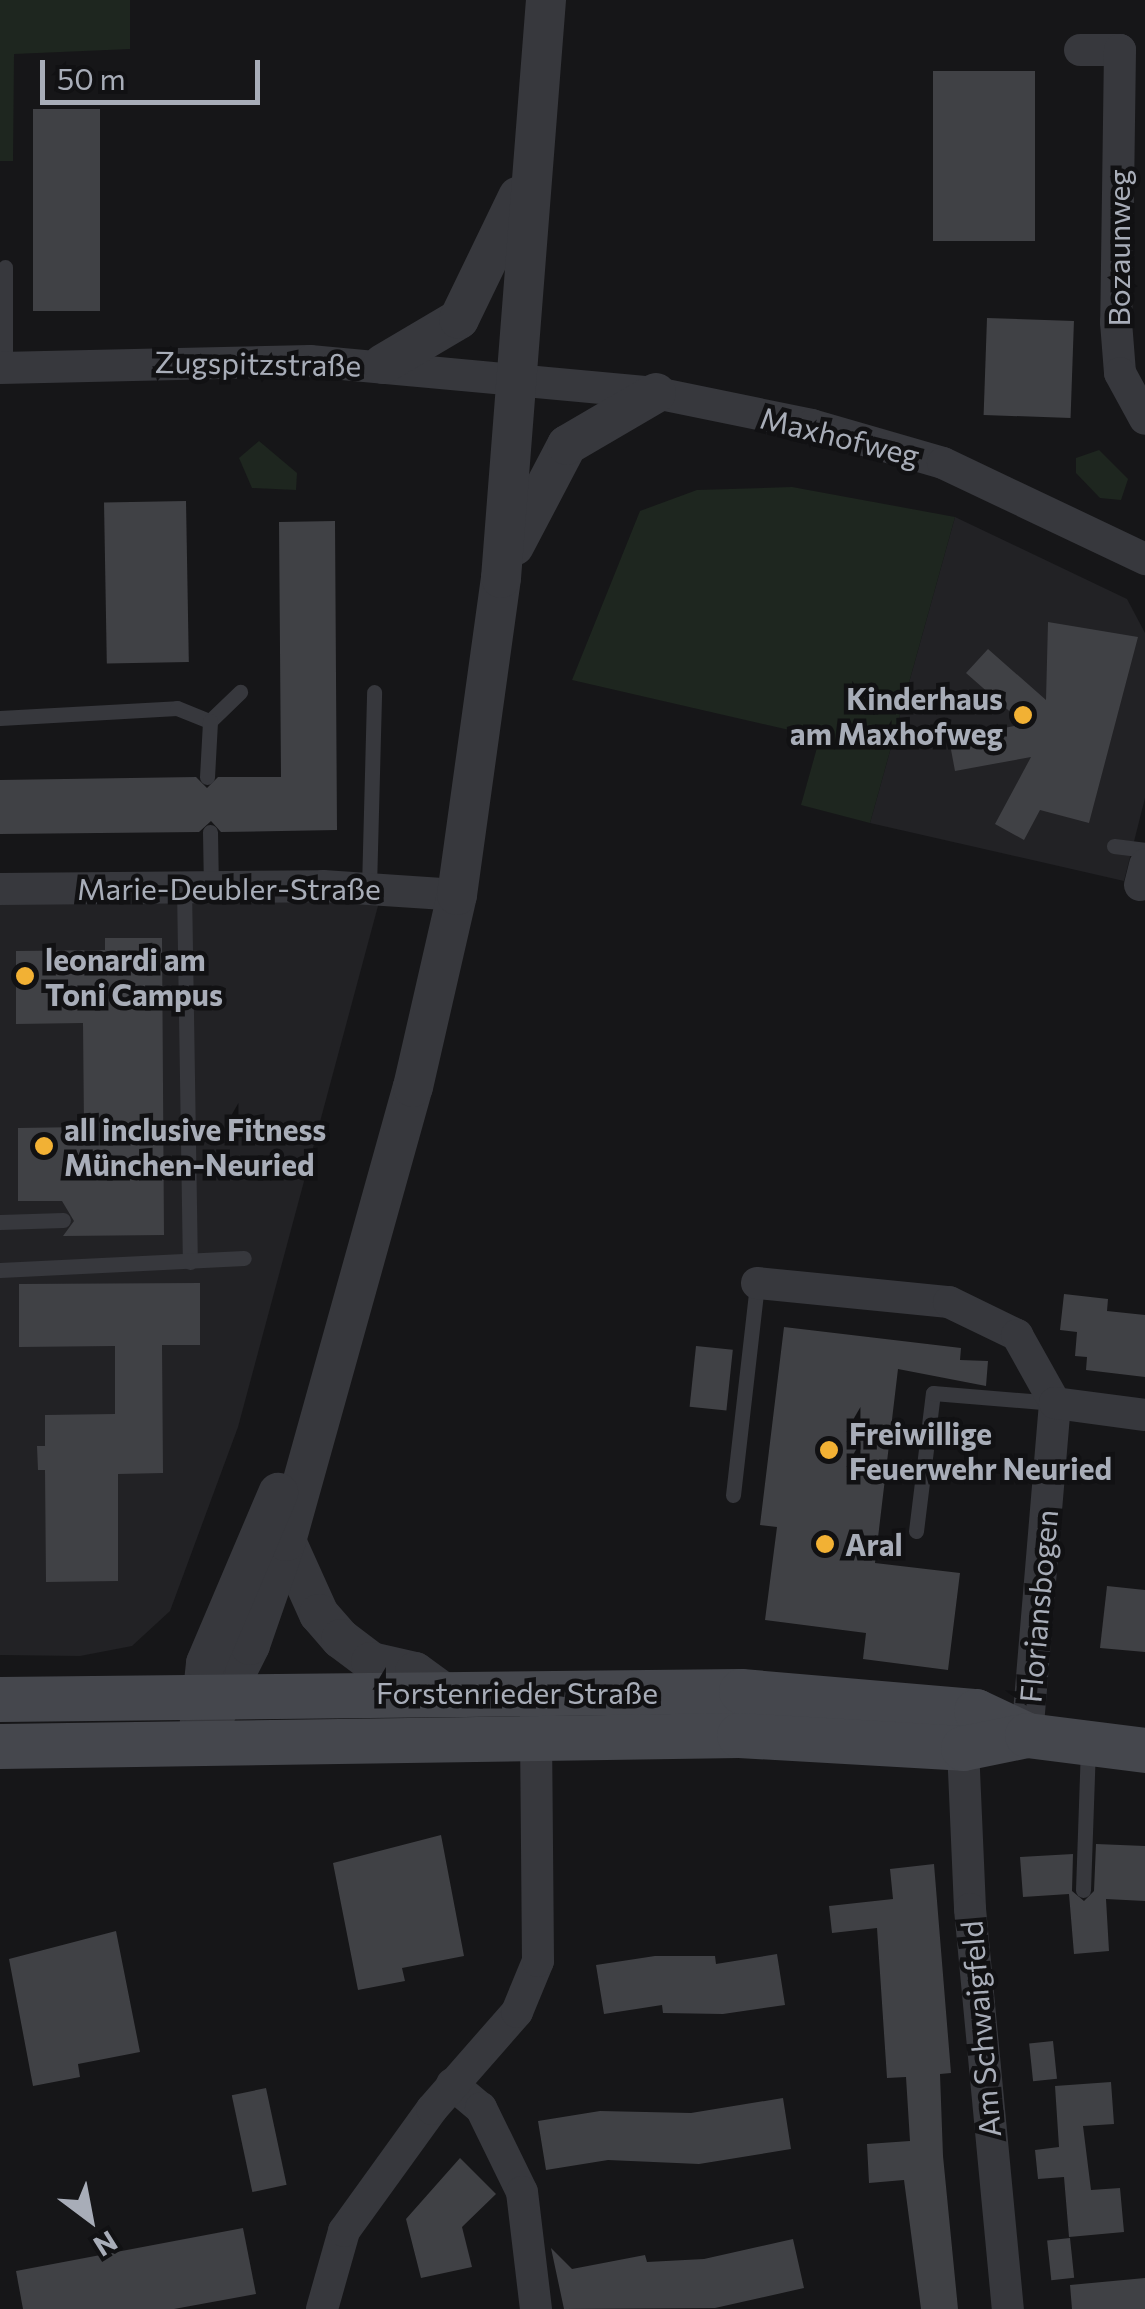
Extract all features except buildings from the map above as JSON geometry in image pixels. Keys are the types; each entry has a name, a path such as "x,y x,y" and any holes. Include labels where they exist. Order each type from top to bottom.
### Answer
{"main road":[{"name":"Forstenrieder Straße","path":"0,1698 440,1690 536,1713 964,1748 1027,1736"},
{"name":"Forstenrieder Straße","path":"0,1746 199,1744 741,1691 958,1709 1027,1736 1145,1750"}],"street":[{"path":"199,1744 214,1695 286,1540 342,1342 457,894 501,578 546,0"},
{"name":"Bozaunweg","path":"1080,50 1120,50 1116,322 1120,372 1145,419"},
{"path":"384,364 438,334 472,300 532,166"},
{"name":"Zugspitzstraße","path":"2,367 174,360 384,364 516,377"},
{"name":"Maxhofweg","path":"516,377 656,393 812,424 943,463 1145,560"},
{"path":"501,578 566,446 656,393"},
{"name":"Marie-Deubler-Straße","path":"0,889 369,888 457,894"},
{"path":"757,1283 949,1302 1017,1335 1055,1403 1145,1414"},
{"path":"214,1695 223,1618 342,1342"},
{"name":"Floriansbogen","path":"1027,1736 1055,1403"},
{"path":"286,1540 319,1614 341,1639 371,1662 415,1672 440,1690"},
{"path":"322,2309 344,2231 452,2084 517,2012 538,1961 536,1713"},
{"name":"Am Schwaigfeld","path":"964,1748 970,1909 1008,2309"},
{"path":"452,2084 481,2108 522,2192 536,2309"}],"lane":[{"path":"2,367 5,267"},
{"path":"207,777 210,721 240,692"},
{"path":"369,888 374,692"},
{"path":"0,718 176,708 210,721"},
{"path":"190,1262 198,887 210,832"},
{"path":"1114,846 1145,850"},
{"path":"0,1222 63,1220"},
{"path":"0,1270 244,1258"},
{"path":"733,1496 757,1283"},
{"path":"916,1531 933,1393 1055,1403"},
{"path":"1083,1890 1089,1743"}],"shaded area":[{"path":"0,0 130,0 130,49 14,54 13,161 0,161"},
{"path":"259,441 297,473 296,490 252,488 239,458"},
{"path":"1099,450 1128,479 1121,500 1100,498 1076,473 1076,458"},
{"path":"792,487 955,517 870,823 801,805 820,737 572,680 640,511 697,490"},
{"name":"Kinderhaus am Maxhofweg","path":"955,517 1127,599 1145,633 1145,798 1124,881 870,823"},
{"path":"382,891 238,1427 170,1611 132,1646 80,1656 0,1655 0,895"}],"place":[{"name":"Kinderhaus am Maxhofweg","path":"1023,715"},
{"name":"leonardi am Toni Campus","path":"25,976"},
{"name":"all inclusive Fitness München-Neuried","path":"44,1146"},
{"name":"Freiwillige Feuerwehr Neuried","path":"829,1450"},
{"name":"Aral","path":"825,1544"}]}
